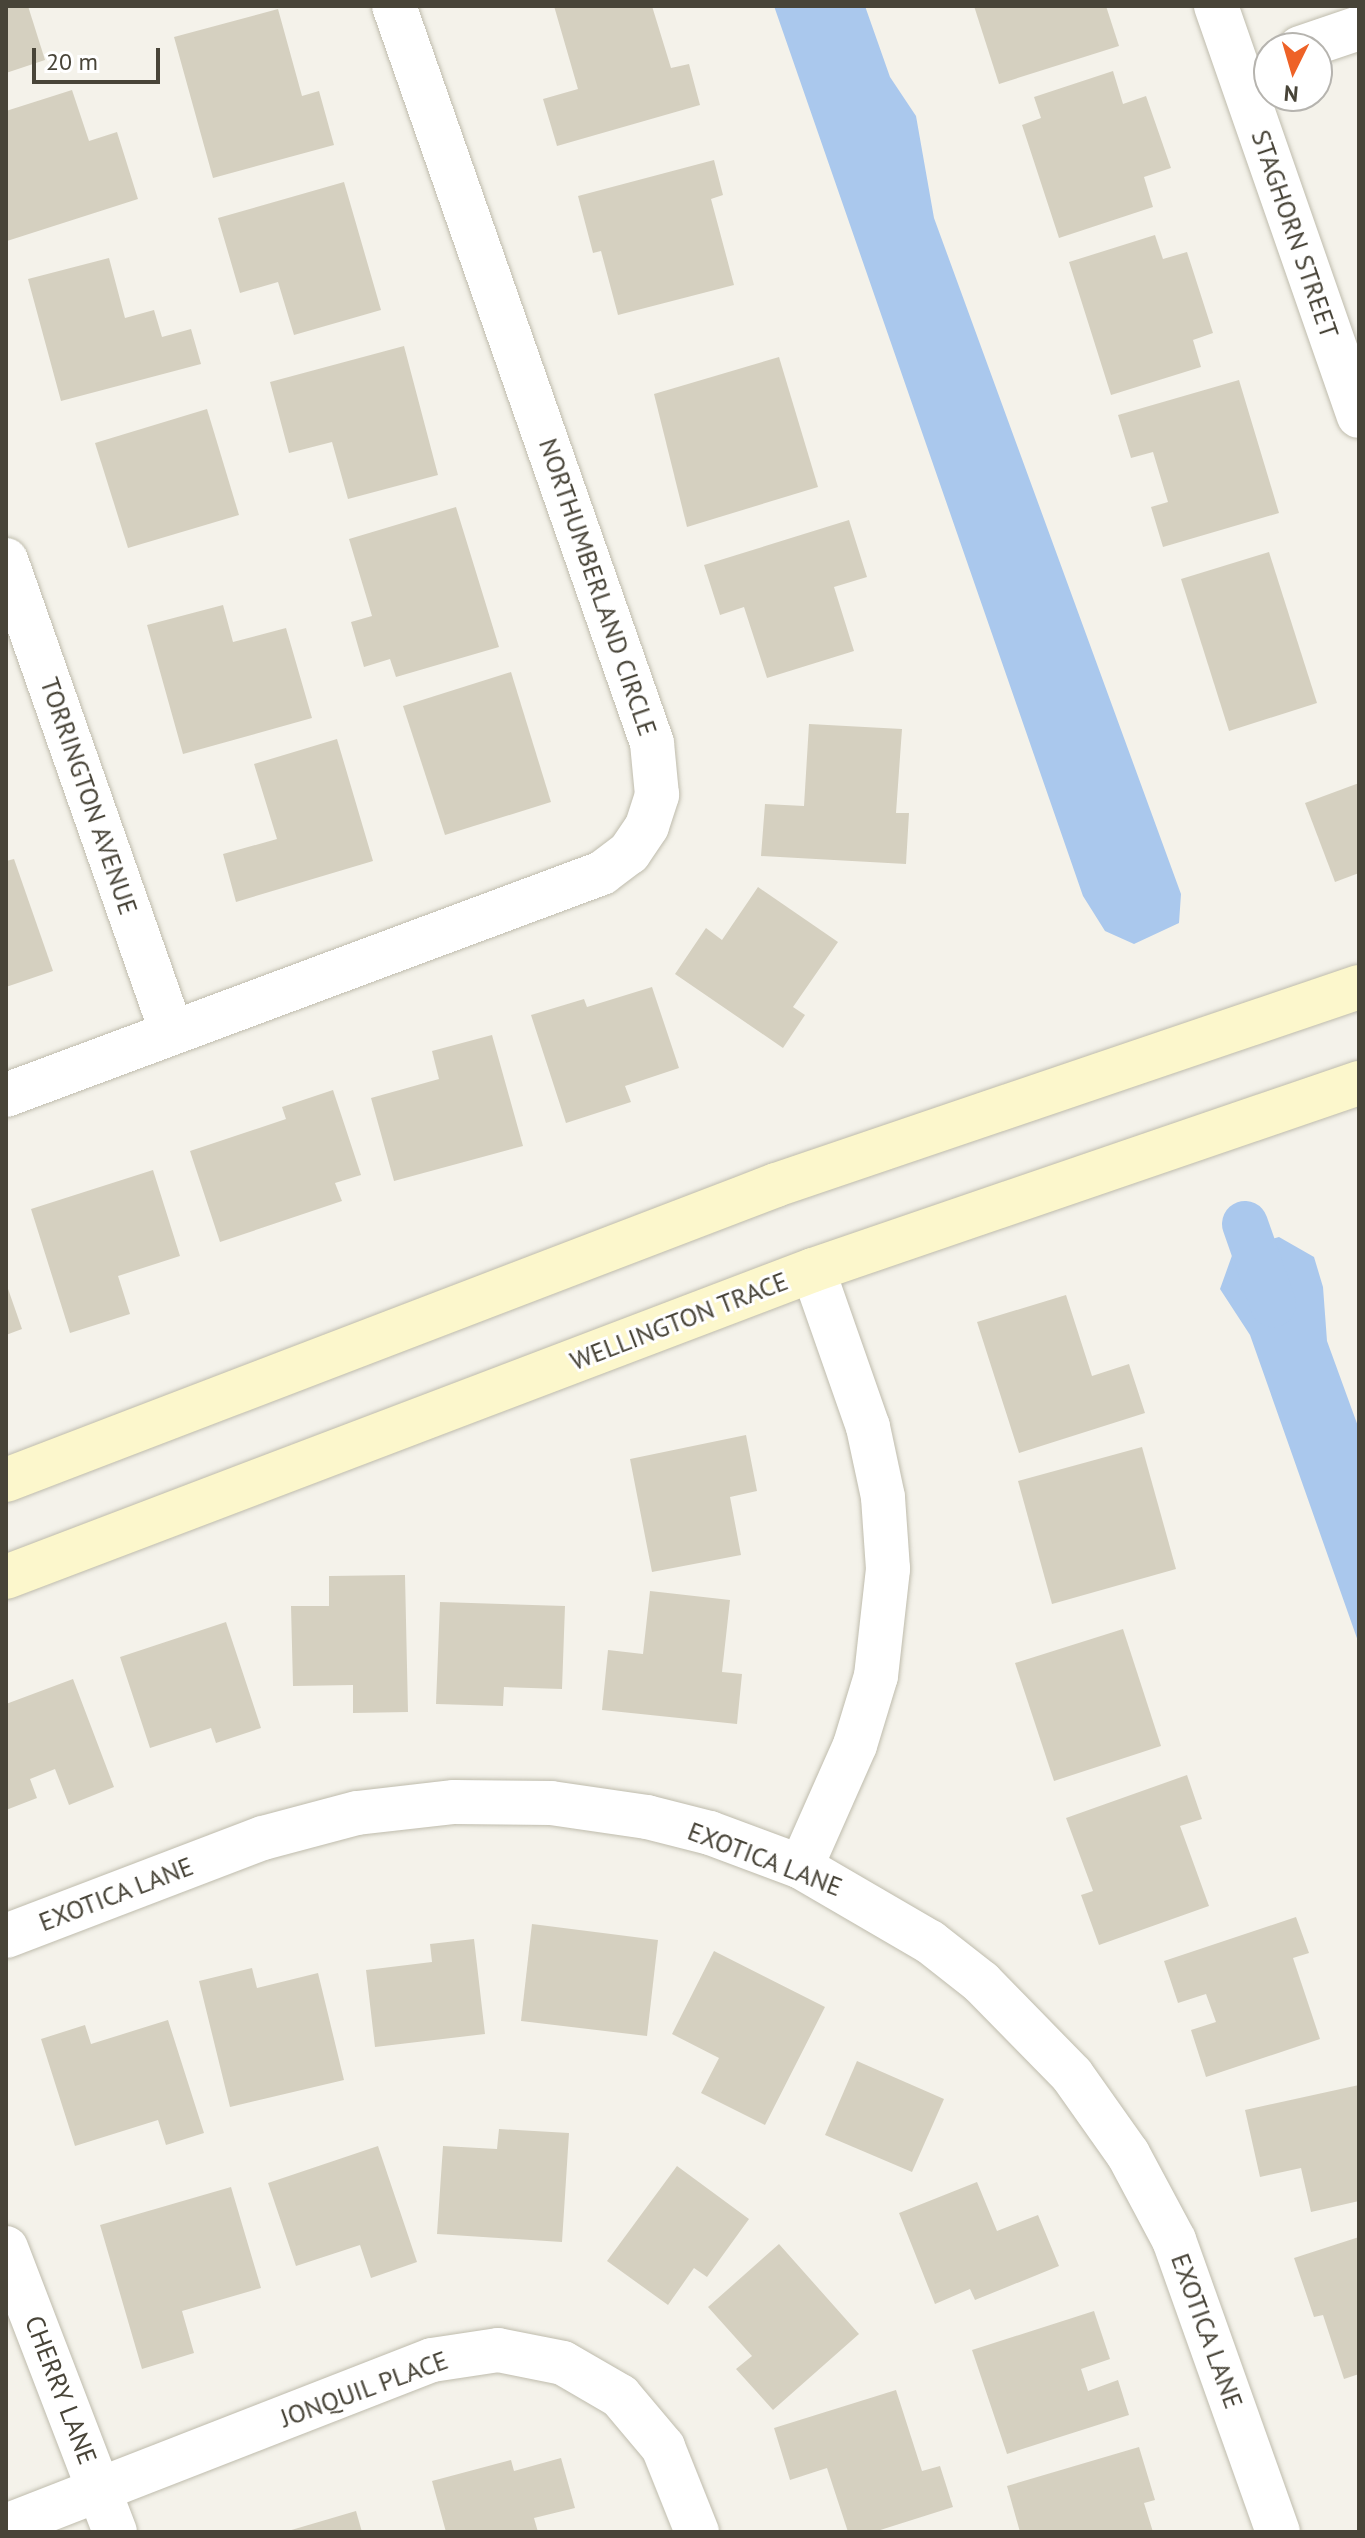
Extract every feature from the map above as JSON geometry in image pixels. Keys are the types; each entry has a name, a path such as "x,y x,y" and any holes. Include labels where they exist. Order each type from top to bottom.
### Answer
{"street":[{"name":"NORTHUMBERLAND CIRCLE","path":"6,1095 602,873 629,853 647,826 657,795 652,743 394,6"},
{"name":"STAGHORN STREET","path":"1216,6 1253,63"},
{"path":"1333,37 1359,28"},
{"name":"STAGHORN STREET","path":"1268,112 1359,416"},
{"name":"TORRINGTON AVENUE","path":"6,560 172,1033"},
{"path":"6,1480 776,1185 1359,987"},
{"name":"WELLINGTON TRACE","path":"6,1577 813,1270 1359,1083"},
{"path":"801,1867 855,1745 876,1676 888,1569 883,1497 868,1427 813,1270"},
{"name":"EXOTICA LANE","path":"6,1936 263,1838 357,1813 454,1802 551,1803 647,1817 710,1833 801,1867 930,1942 981,1982 1072,2075 1128,2154 1174,2240 1278,2532"},
{"name":"CHERRY LANE","path":"6,2248 115,2532"},
{"name":"JONQUIL PLACE","path":"6,2526 432,2360 498,2350 563,2363 620,2396 663,2447 697,2532"}],"water":[{"path":"774,6 865,6 890,77 916,116 934,218 1181,894 1179,923 1134,944 1105,931 1083,896"},
{"path":"1279,1237 1314,1257 1323,1287 1327,1341 1359,1429 1359,1644 1250,1335 1220,1289 1234,1250"}],"building":[{"path":"6,6 28,6 45,60 6,73"},
{"path":"554,6 652,6 671,68 689,64 700,105 557,146 543,99 578,89"},
{"path":"974,6 1106,6 1119,46 999,84"},
{"path":"278,9 302,96 319,91 334,145 213,178 174,37"},
{"path":"1113,71 1123,104 1146,96 1171,168 1144,177 1153,207 1059,238 1022,125 1041,118 1034,97"},
{"path":"72,90 89,141 117,132 138,199 7,241 6,111"},
{"path":"714,160 723,195 711,199 734,285 618,315 601,251 593,253 578,196"},
{"path":"344,182 381,310 294,335 278,282 240,293 218,218"},
{"path":"1155,235 1163,259 1187,252 1213,333 1193,340 1201,367 1111,395 1069,262"},
{"path":"109,258 125,318 154,310 162,337 191,329 201,364 61,401 28,279"},
{"path":"404,346 438,475 348,499 332,442 289,453 270,382"},
{"path":"779,357 818,487 687,527 654,394"},
{"path":"1239,380 1279,513 1163,547 1151,507 1168,502 1153,452 1131,458 1118,415"},
{"path":"207,409 239,515 128,548 95,443"},
{"path":"456,507 499,647 396,677 390,659 364,667 351,622 372,616 349,539"},
{"path":"849,520 867,577 834,587 854,651 767,678 744,607 720,615 704,565"},
{"path":"1269,552 1317,703 1229,731 1181,579"},
{"path":"223,605 233,642 286,628 312,718 183,754 147,625"},
{"path":"511,672 551,802 445,835 403,706"},
{"path":"809,724 902,729 896,813 909,813 906,864 761,856 765,804 804,806"},
{"path":"337,739 373,861 236,902 223,854 277,839 254,764"},
{"path":"1359,783 1359,873 1335,882 1305,803"},
{"path":"14,859 53,971 6,987 6,861"},
{"path":"758,887 838,942 793,1007 805,1015 783,1048 675,974 706,928 722,940"},
{"path":"652,987 679,1068 625,1086 631,1102 566,1123 531,1015 584,999 587,1007"},
{"path":"492,1035 523,1146 394,1181 371,1098 439,1079 432,1051"},
{"path":"333,1090 361,1175 335,1183 342,1201 220,1242 190,1151 286,1119 282,1107"},
{"path":"153,1170 180,1256 118,1276 130,1314 70,1333 31,1209"},
{"path":"6,1283 22,1329 6,1335"},
{"path":"1066,1295 1092,1376 1129,1364 1145,1413 1019,1453 977,1322"},
{"path":"746,1435 757,1491 730,1497 741,1555 652,1572 630,1459"},
{"path":"1142,1447 1176,1569 1052,1604 1018,1481"},
{"path":"405,1575 408,1712 353,1713 353,1685 293,1686 291,1606 329,1606 329,1576"},
{"path":"650,1591 730,1600 722,1672 742,1674 737,1724 602,1710 608,1650 643,1654"},
{"path":"440,1602 565,1606 562,1689 504,1687 503,1706 436,1704"},
{"path":"226,1622 261,1728 216,1743 211,1728 150,1748 120,1657"},
{"path":"1123,1629 1161,1746 1054,1781 1015,1663"},
{"path":"73,1679 114,1787 69,1805 55,1769 30,1779 37,1798 6,1810 6,1704"},
{"path":"1187,1775 1202,1819 1180,1826 1209,1906 1099,1945 1081,1895 1093,1891 1066,1818"},
{"path":"1296,1917 1309,1953 1293,1958 1320,2039 1206,2077 1191,2030 1216,2022 1206,1994 1178,2003 1164,1961"},
{"path":"532,1924 658,1940 647,2036 521,2021"},
{"path":"474,1939 485,2034 375,2047 366,1970 432,1962 430,1944"},
{"path":"714,1951 825,2007 765,2125 701,2093 719,2058 672,2034"},
{"path":"252,1968 257,1988 318,1973 344,2080 230,2107 199,1981"},
{"path":"168,2020 204,2133 166,2145 158,2120 75,2146 41,2039 85,2025 91,2044"},
{"path":"857,2061 944,2099 912,2172 825,2135"},
{"path":"1359,2085 1359,2201 1311,2212 1301,2168 1260,2177 1245,2110"},
{"path":"499,2129 569,2133 562,2242 437,2234 443,2146 497,2149"},
{"path":"378,2146 417,2262 371,2278 360,2245 296,2266 268,2183"},
{"path":"677,2166 749,2219 707,2277 694,2268 668,2305 607,2261"},
{"path":"977,2182 997,2231 1038,2215 1059,2266 975,2300 970,2289 935,2304 899,2213"},
{"path":"231,2187 261,2288 182,2311 194,2353 142,2369 100,2225"},
{"path":"1359,2237 1359,2374 1344,2379 1323,2315 1314,2317 1294,2258"},
{"path":"779,2244 859,2334 773,2410 736,2369 752,2356 708,2307"},
{"path":"1094,2311 1110,2359 1081,2369 1088,2391 1118,2380 1129,2415 1007,2454 972,2350"},
{"path":"896,2390 922,2471 940,2466 953,2507 874,2532 848,2532 827,2468 790,2480 774,2428"},
{"path":"1139,2447 1155,2500 1144,2503 1153,2532 1020,2532 1007,2486"},
{"path":"561,2458 575,2508 534,2518 538,2532 446,2532 432,2481 511,2460 514,2471"},
{"path":"356,2511 362,2532 288,2532 288,2531"}],"waterway":[{"path":"1245,1224 1273,1304"}]}
